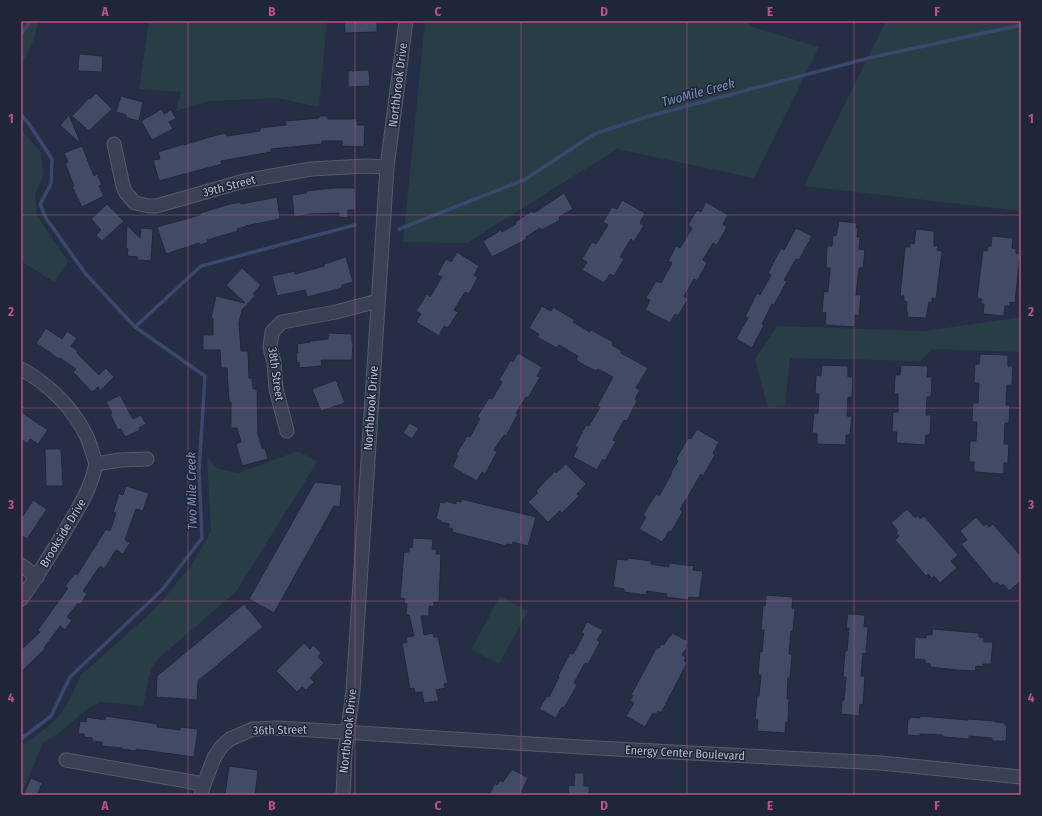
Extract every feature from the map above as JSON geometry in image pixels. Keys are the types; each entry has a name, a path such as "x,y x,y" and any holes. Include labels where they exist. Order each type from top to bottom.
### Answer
{"street":[{"name":"Northbrook Drive","path":"343,795 345,752 353,691 387,167 406,21"},
{"name":"39th Street","path":"114,144 123,186 126,193 135,203 149,206 156,206 181,200 244,181 311,169 366,166 387,167"},
{"name":"38th Street","path":"287,431 276,389 274,362 270,348 272,332 282,322 336,312 378,301"},
{"path":"21,370 33,376 44,385 74,414 87,437 96,464 120,460 147,459"},
{"name":"Brookside Drive","path":"21,599 37,577 85,496 92,481 96,464"},
{"path":"21,565 37,577"},
{"name":"36th Street","path":"203,789 214,758 221,747 230,738 253,729 279,728 348,732"},
{"name":"Energy Center Boulevard","path":"348,732 795,760 881,763 1021,777"},
{"path":"66,760 203,789"}],"shaded area":[{"path":"21,21 39,21 32,44 21,66"},
{"path":"149,21 327,21 319,107 277,98 210,101 176,111 181,92 139,89"},
{"path":"425,21 749,21 749,26 819,47 754,178 617,149 467,243 403,242"},
{"path":"886,21 1021,21 1021,211 804,186"},
{"path":"21,129 41,153 43,176 35,195 37,216 68,261 54,282 21,261"},
{"path":"1021,317 1021,352 933,349 920,361 790,358 785,406 768,408 755,359 777,326 926,331"},
{"path":"298,451 317,462 236,592 160,657 151,668 143,706 100,702 88,708 62,731 43,743 21,795 21,746 55,720 67,705 81,675 155,609 191,566 211,531 207,456 216,468 238,473"},
{"path":"500,596 528,611 499,664 471,650"}],"building":[{"path":"344,21 377,21 377,32 345,33"},
{"path":"79,54 103,56 102,72 78,71"},
{"path":"369,70 370,86 348,87 348,71"},
{"path":"96,93 112,109 89,131 72,116 89,98 90,99"},
{"path":"121,96 143,102 139,121 126,118 126,115 116,112"},
{"path":"162,109 164,114 171,110 176,119 169,122 173,129 152,140 141,121"},
{"path":"69,115 81,144 60,125"},
{"path":"319,116 328,116 328,119 357,119 357,125 365,125 364,147 342,146 342,141 322,141 322,144 271,149 271,152 221,161 222,164 159,181 153,160 160,159 158,152 226,133 227,136 260,131 260,128 286,125 285,121 319,118"},
{"path":"82,146 94,176 97,174 102,185 99,186 104,196 82,207 72,187 74,186 65,163 68,162 64,153"},
{"path":"332,188 355,188 356,210 348,210 348,218 339,217 339,213 310,214 294,217 292,195 307,193 306,191"},
{"path":"564,193 573,209 559,217 560,220 542,230 540,228 526,237 527,239 492,257 483,241 501,230 502,232 516,224 515,222 532,211 534,213"},
{"path":"277,197 280,219 245,226 237,229 238,231 207,240 208,242 200,245 199,243 166,254 157,227 200,215 200,213 230,204 241,202 241,204"},
{"path":"622,200 645,213 640,223 644,225 634,242 631,239 620,257 624,259 614,276 610,274 604,283 582,270 587,262 582,259 592,242 596,244 608,225 603,222 612,207 617,209"},
{"path":"706,202 728,215 723,224 727,227 717,245 713,243 703,260 707,263 697,281 694,279 684,296 688,299 678,316 675,314 670,323 645,310 650,300 646,298 656,281 661,283 672,263 668,261 676,246 680,248 692,228 688,225 697,210 701,212"},
{"path":"107,204 124,221 102,241 96,235 101,230 91,219"},
{"path":"839,221 857,223 857,237 860,237 859,249 865,250 863,268 859,268 856,295 861,295 859,316 855,315 854,327 825,325 826,313 822,312 824,291 828,292 830,268 826,268 827,246 832,246 833,235 836,236"},
{"path":"127,225 140,238 141,228 153,229 151,261 137,260 138,257 127,256"},
{"path":"796,228 812,236 799,260 796,259 784,280 787,281 774,305 772,304 762,324 764,325 752,348 736,339 748,318 745,317 757,293 760,295 771,275 768,273 781,248 784,250"},
{"path":"916,229 934,231 934,246 938,246 937,250 942,251 936,299 932,298 932,303 929,302 926,318 907,317 907,302 904,301 904,296 900,296 905,247 910,247 910,243 914,244"},
{"path":"992,236 1013,238 1012,248 1016,249 1016,253 1020,254 1015,303 1010,302 1010,306 1005,306 1004,316 983,314 984,304 981,304 982,299 977,298 983,250 987,251 988,246 991,246"},
{"path":"457,252 479,266 474,275 478,277 469,294 465,292 454,310 458,312 448,328 444,326 439,336 416,322 421,314 416,311 427,294 430,297 442,277 437,275 446,259 451,262"},
{"path":"346,257 353,282 342,285 342,288 307,297 305,290 277,296 272,276 295,271 295,274 324,266 324,264"},
{"path":"242,268 261,285 253,294 255,296 242,310 239,323 241,351 248,351 249,378 252,378 253,389 257,389 258,434 262,448 265,448 268,459 242,466 236,444 241,442 237,428 231,428 231,402 229,402 227,368 221,368 220,350 203,350 203,335 213,335 213,319 211,318 216,296 245,303 226,285"},
{"path":"542,306 551,311 553,307 575,320 573,322 590,332 591,330 613,342 612,345 622,351 621,353 648,368 636,388 640,390 635,399 637,401 627,421 624,420 613,440 616,441 605,461 603,459 597,470 573,457 578,447 575,446 586,425 589,426 600,407 597,406 613,377 598,369 596,371 584,365 576,360 578,356 559,345 557,348 537,337 539,334 529,328"},
{"path":"46,328 62,339 67,331 77,338 71,346 78,351 77,353 99,375 106,368 114,377 100,391 98,387 92,392 73,372 76,369 36,343"},
{"path":"328,333 352,334 352,360 321,360 322,366 299,368 296,353 298,353 297,344 328,339"},
{"path":"518,353 542,367 537,376 540,377 528,398 526,397 516,413 518,414 506,436 504,435 494,450 497,452 485,474 482,472 477,481 452,467 458,456 456,455 467,436 470,437 480,419 477,417 489,398 492,399 502,382 499,380 511,360 513,362"},
{"path":"980,354 1008,355 1008,366 1013,366 1012,385 1007,385 1006,405 1010,405 1009,423 1005,423 1004,444 1009,444 1008,463 1004,463 1004,474 974,472 974,462 969,462 970,441 976,441 977,422 972,422 973,403 978,403 979,383 974,383 975,364 979,364"},
{"path":"822,365 848,366 848,377 853,377 852,397 848,397 847,416 852,416 850,435 846,435 846,445 817,444 817,433 812,433 814,413 818,413 819,394 815,394 816,375 821,376"},
{"path":"901,365 928,366 927,377 932,377 931,397 927,397 926,415 931,415 930,435 926,435 925,445 896,443 897,432 892,432 893,412 898,412 898,394 894,394 895,375 900,375"},
{"path":"336,380 345,403 321,411 312,389"},
{"path":"120,395 133,419 141,415 146,424 139,428 140,430 125,437 121,429 118,430 106,402"},
{"path":"21,412 48,430 38,444 30,439 27,444 21,439"},
{"path":"409,423 419,428 412,439 403,433"},
{"path":"697,429 719,442 713,453 715,455 703,476 701,474 680,509 683,511 671,532 669,531 662,542 639,529 646,517 643,515 656,494 659,496 678,461 676,459 688,438 691,439"},
{"path":"45,449 61,449 63,486 46,486"},
{"path":"566,464 586,484 577,494 579,496 561,514 560,511 548,522 528,502 538,493 536,491 555,471 556,473"},
{"path":"315,482 342,485 340,507 334,506 274,613 249,599"},
{"path":"126,486 149,493 143,511 136,509 125,540 130,543 123,554 116,550 104,569 100,566 83,591 87,594 80,605 78,603 67,617 72,620 65,630 60,626 44,648 45,649 21,672 21,650 40,632 38,630 68,588 65,586 75,573 77,575 106,529 110,531 116,513 113,512 119,494 123,495"},
{"path":"461,499 536,517 528,546 513,542 512,545 506,544 506,546 452,532 453,529 449,528 449,524 436,519 440,502 445,503 446,501 456,504 456,501 461,502"},
{"path":"33,500 47,509 27,539 21,535 21,519"},
{"path":"907,509 915,518 918,515 920,519 924,516 958,555 951,561 957,568 940,583 934,576 932,578 928,574 926,576 895,540 899,536 896,533 898,531 891,523"},
{"path":"976,517 984,526 987,524 989,527 993,524 1021,556 1021,581 1009,591 1003,584 1001,586 997,582 994,584 961,544 967,540 960,531"},
{"path":"413,538 433,539 432,549 437,550 436,554 441,554 439,602 434,602 434,607 429,606 429,616 421,616 424,635 433,633 434,637 438,637 448,683 444,684 445,688 436,690 439,701 424,703 422,692 415,693 414,688 410,689 402,643 407,642 406,637 414,636 409,615 406,615 407,604 404,604 405,599 400,598 404,552 409,552 409,547 412,548"},
{"path":"628,558 651,561 651,564 669,567 669,563 694,566 693,570 703,571 699,598 689,597 688,600 666,597 667,594 647,591 646,595 624,592 624,589 613,587 617,559 627,560"},
{"path":"766,595 793,597 792,608 795,608 789,654 792,654 790,678 788,678 788,722 786,722 785,733 757,731 758,720 755,720 761,675 758,675 764,630 761,630 763,606 765,606"},
{"path":"244,604 263,627 198,681 197,700 156,697 157,676"},
{"path":"848,614 865,615 864,627 868,627 866,654 863,653 861,676 865,676 863,705 860,704 859,716 841,714 846,677 843,677 849,628 846,628"},
{"path":"587,622 603,630 597,640 600,642 588,664 585,663 574,683 577,685 564,708 562,707 556,718 539,709 547,696 549,697 570,653 573,654 584,634 581,633"},
{"path":"932,629 979,633 979,637 984,638 984,642 993,642 991,664 983,664 982,667 976,666 975,671 957,670 930,667 930,664 925,663 925,660 914,659 915,637 926,638 927,635 932,635"},
{"path":"672,633 688,641 686,646 688,646 682,655 686,657 684,661 687,663 661,713 658,711 656,715 653,713 645,727 626,716 634,703 630,701 633,696 631,695 657,647 659,648 661,644 664,645"},
{"path":"304,643 310,649 313,645 321,653 318,657 324,663 310,678 314,682 306,690 302,687 297,692 276,671"},
{"path":"106,716 158,724 157,727 180,730 180,727 198,729 194,757 102,746 102,742 93,741 92,738 84,737 84,734 78,734 80,721 86,722 87,717 105,720"},
{"path":"920,716 1005,723 1005,725 1007,725 1006,741 992,741 992,738 969,736 969,739 943,737 943,735 907,735 908,719 910,719 910,717 920,718"},
{"path":"229,766 258,770 255,795 225,795"},
{"path":"512,769 528,778 520,795 489,795 495,783 497,785 500,780 503,782"},
{"path":"575,773 584,773 584,786 589,786 589,795 568,795 569,785 574,786"},
{"path":"31,778 42,783 37,795 23,795"}],"waterway":[{"name":"Two Mile Creek","path":"21,34 29,21"},
{"name":"TwoMile Creek","path":"399,229 524,180 594,134 649,116 869,58 1021,25"},
{"name":"Two Mile Creek","path":"21,115 29,124 52,159 51,184 40,204 46,218 85,273 135,327"},
{"name":"Two Mile Creek","path":"21,739 51,716 70,677 162,590 202,538 199,471 205,376 135,327 201,266 355,225"}]}
